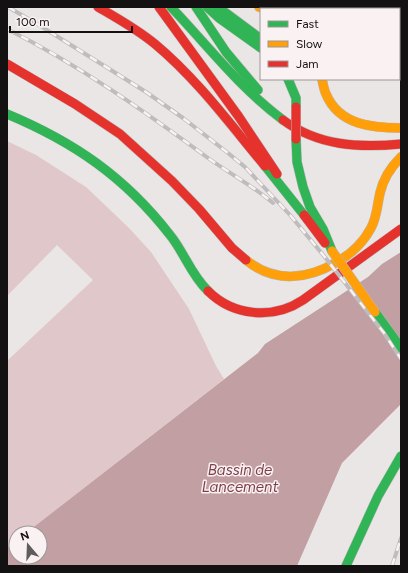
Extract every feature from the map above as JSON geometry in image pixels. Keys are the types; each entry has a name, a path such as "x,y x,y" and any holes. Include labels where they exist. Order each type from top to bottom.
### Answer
{"main road":[{"path":"98,7 128,25 154,44 192,78 332,251 401,348"},
{"path":"159,7 238,117 308,220"},
{"path":"170,7 258,101 280,119 299,131 334,143 356,146 401,144"},
{"path":"196,7 226,52 256,88 268,100 284,112 314,130 332,135 353,139 380,140 401,137"},
{"path":"207,7 219,18 260,47"},
{"path":"218,7 260,38"},
{"path":"7,64 116,131 161,170 187,196 242,258 257,268 275,275 292,277 309,275 325,269 349,253 363,240 371,230 376,218 380,192 384,179 401,157"},
{"path":"288,80 296,103"},
{"path":"292,80 296,103 297,162 310,207 324,229 332,251"},
{"path":"322,80 330,103 348,120 384,128 401,128"},
{"path":"7,114 38,127 75,148 96,161 116,178 159,221 171,236 204,286 220,301 231,308 261,313 292,307 401,229"},
{"path":"346,566 384,484 401,456"}],"shaded area":[{"path":"7,141 36,155 86,187 129,228 151,252 189,309 216,366 224,379 36,525 8,525 7,548 7,361 93,280 57,245 7,296"}],"water":[{"name":"Bassin de Lancement","path":"401,252 401,404 342,463 297,566 7,566 8,547 8,565 48,565 48,525 36,525 258,353 265,344 368,277 382,264"}],"railway":[{"path":"8,7 146,92 183,118 245,167 290,215 324,256 384,333 401,359"},
{"path":"7,29 60,58 110,89 273,203"},
{"path":"392,566 401,538"}],"traffic: fast":[{"path":"171,7 238,80 267,108 283,120"},
{"path":"196,7 226,52 258,90"},
{"path":"207,7 219,18 260,47"},
{"path":"218,7 260,38"},
{"path":"288,80 296,98 296,107"},
{"path":"7,114 76,149 97,163 116,179 153,214 170,235 192,271 208,291"},
{"path":"296,139 297,162 303,187 310,207 323,229 332,251"},
{"path":"265,166 308,220"},
{"path":"375,312 401,348"},
{"path":"346,566 378,496 401,456"}],"traffic: slow":[{"path":"259,7 266,8"},
{"path":"322,80 325,92 332,104 339,112 348,118 358,123 368,125 401,128"},
{"path":"246,260 268,273 291,276 314,273 342,259 352,252 371,228 376,216 380,193 385,178 401,157"},
{"path":"332,251 375,312"}],"traffic: jam":[{"path":"98,7 141,33 185,72 213,102 265,166"},
{"path":"159,7 239,117 277,174"},
{"path":"7,64 75,104 120,134 172,181 199,209 232,248 246,260"},
{"path":"296,107 296,139"},
{"path":"283,120 296,129 310,135 339,143 370,146 401,144"},
{"path":"304,215 325,243"},
{"path":"208,291 229,306 241,310 266,313 279,311 303,300 401,229"}]}
